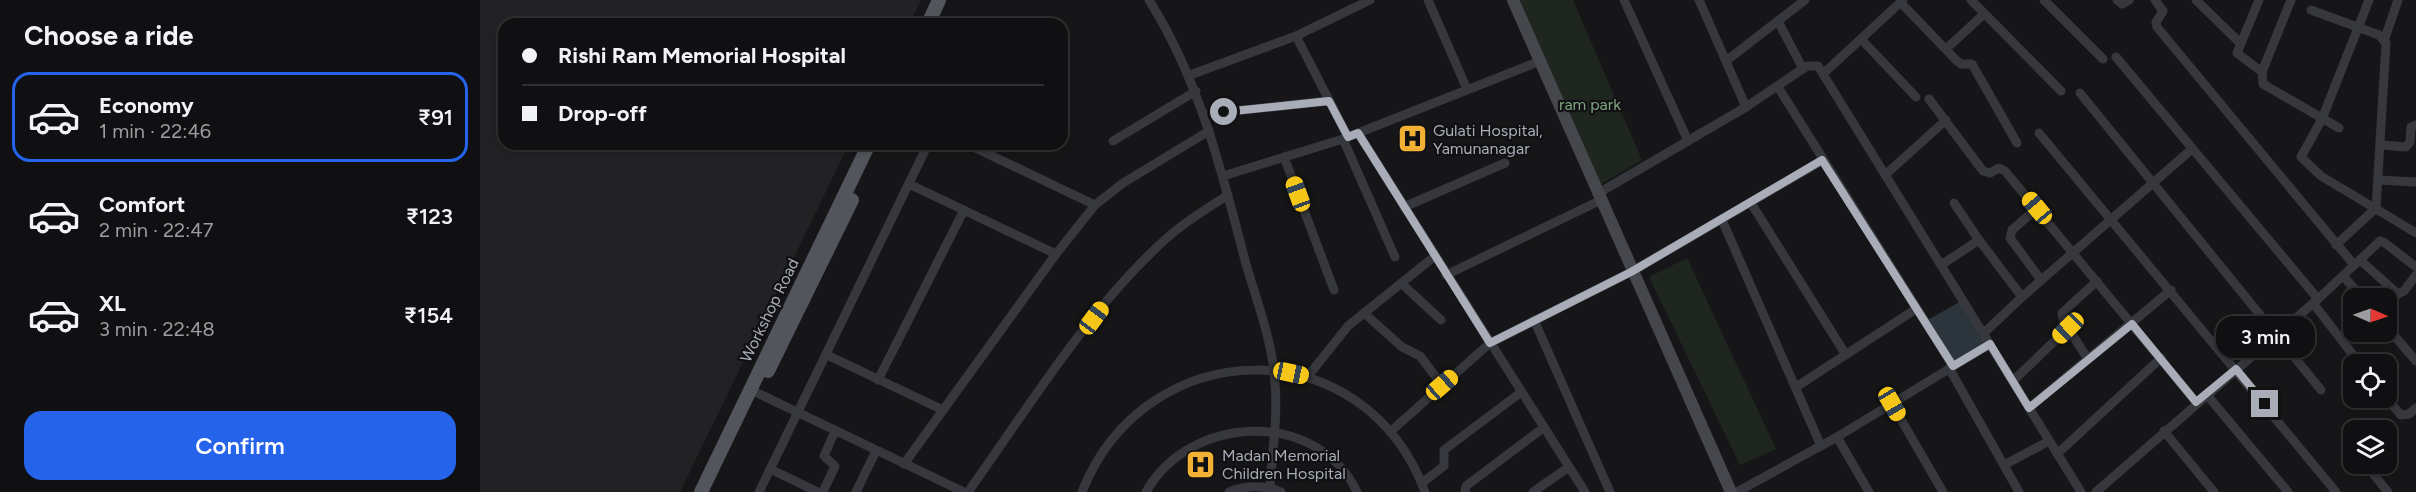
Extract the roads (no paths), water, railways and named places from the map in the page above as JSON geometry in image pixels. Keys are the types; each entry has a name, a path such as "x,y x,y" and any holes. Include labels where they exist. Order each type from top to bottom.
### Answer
{"main road":[{"path":"931,18 939,0"},
{"path":"940,18 948,0"},
{"path":"1512,0 1631,272 1731,492"},
{"name":"Workshop Road","path":"711,492 753,391 866,150"},
{"name":"Workshop Road","path":"701,492 876,150"}],"street":[{"path":"1150,0 1190,75 1204,114 1223,176 1274,369 1274,432 1270,487"},
{"path":"1190,75 1296,36 1370,0"},
{"path":"1428,0 1467,89"},
{"path":"1624,0 1688,141"},
{"path":"1699,0 1746,107"},
{"path":"1726,61 1805,0"},
{"path":"1971,0 2061,91"},
{"path":"2044,0 2103,59"},
{"path":"2117,0 2122,4 2129,0"},
{"path":"2155,0 2163,10 2156,22 2157,27 2336,245 2398,294 2404,291 2416,275"},
{"path":"2196,0 2240,43"},
{"path":"2259,0 2240,43 2238,56 2262,72"},
{"path":"2290,0 2262,72 2265,86 2339,128"},
{"path":"2369,0 2322,119 2301,157 2321,176 2416,233"},
{"path":"2336,245 2376,208 2385,38 2398,0"},
{"path":"1824,73 1902,1 1960,63 1972,64 2017,143"},
{"path":"2311,10 2385,38"},
{"path":"1946,48 1984,14"},
{"path":"1778,21 1803,69"},
{"path":"1296,36 1329,101 1395,257"},
{"path":"1861,39 1916,97"},
{"path":"2116,57 2315,301 2353,354"},
{"path":"1223,176 1345,138 1540,61"},
{"path":"1446,275 1598,197 1746,107 1803,69 1816,65 1824,73 2081,492"},
{"path":"1778,87 1951,367 2019,492"},
{"path":"1113,141 1196,91"},
{"path":"2080,93 2277,332 2321,390"},
{"path":"1929,99 1983,171 1990,173 2002,168 2162,358 2196,402"},
{"path":"1204,114 1329,101"},
{"path":"1885,175 1946,120"},
{"path":"2381,145 2406,147 2410,142 2411,127 2416,125"},
{"path":"904,464 1056,254 1095,205 1123,183 1209,131"},
{"path":"1358,133 1520,393 1585,492"},
{"path":"2039,133 2111,217 2336,492"},
{"path":"1984,333 2041,279 2192,148"},
{"path":"759,492 925,150"},
{"path":"980,150 1095,205"},
{"path":"1284,157 1334,290"},
{"path":"1390,432 1490,343 1631,272 1822,160"},
{"path":"1404,207 1504,164"},
{"path":"2378,180 2416,182"},
{"path":"909,184 1056,254"},
{"path":"753,391 966,492 1128,276 1170,234 1228,195"},
{"path":"1751,203 1846,355"},
{"path":"1954,203 2022,297"},
{"path":"2037,208 2012,230 2010,238 2041,279"},
{"path":"878,380 964,210"},
{"path":"1722,220 1821,446"},
{"path":"1941,265 1979,240"},
{"path":"2096,492 2196,402 2207,395 2383,241 2416,267"},
{"path":"1308,376 1341,333 1434,256"},
{"path":"2343,276 2354,288"},
{"path":"2088,359 2068,328 2062,314 2097,281"},
{"path":"1401,284 1441,320"},
{"path":"2029,408 2171,290"},
{"path":"1796,387 1916,309"},
{"path":"1364,314 1402,347 1420,356 1442,385"},
{"path":"1534,320 1610,492"},
{"path":"2013,381 2068,328"},
{"path":"2397,339 2416,361"},
{"path":"1737,492 1837,437 1990,344"},
{"path":"827,355 943,410"},
{"path":"2057,454 2162,358"},
{"path":"1082,492 1095,464 1112,438 1137,412 1154,399 1200,378 1224,372 1274,369 1308,376 1355,400 1390,432 1423,487 1444,466 1444,450 1520,393"},
{"path":"2207,395 2288,492"},
{"path":"1892,404 1942,492"},
{"path":"2395,408 2401,415 2409,414 2416,408"},
{"path":"1464,492 1466,486 1543,428"},
{"path":"823,492 835,466 824,456 835,431"},
{"path":"1146,492 1170,463 1205,439 1241,431 1274,432 1302,438 1320,448 1342,469 1357,492"},
{"path":"2164,431 2214,492"},
{"path":"1837,437 1869,492"},
{"path":"2004,465 2049,441"},
{"path":"856,492 876,451"},
{"path":"1533,492 1569,467"},
{"path":"770,469 818,492"},
{"path":"2374,475 2388,492"},
{"path":"1229,492 1251,486 1270,487 1281,492"}],"place":[{"name":"Gulati Hospital, Yamunanagar","path":"1412,139"},
{"name":"Madan Memorial Children Hospital","path":"1201,464"}],"park label":[{"name":"ram park","path":"1590,104"}]}
